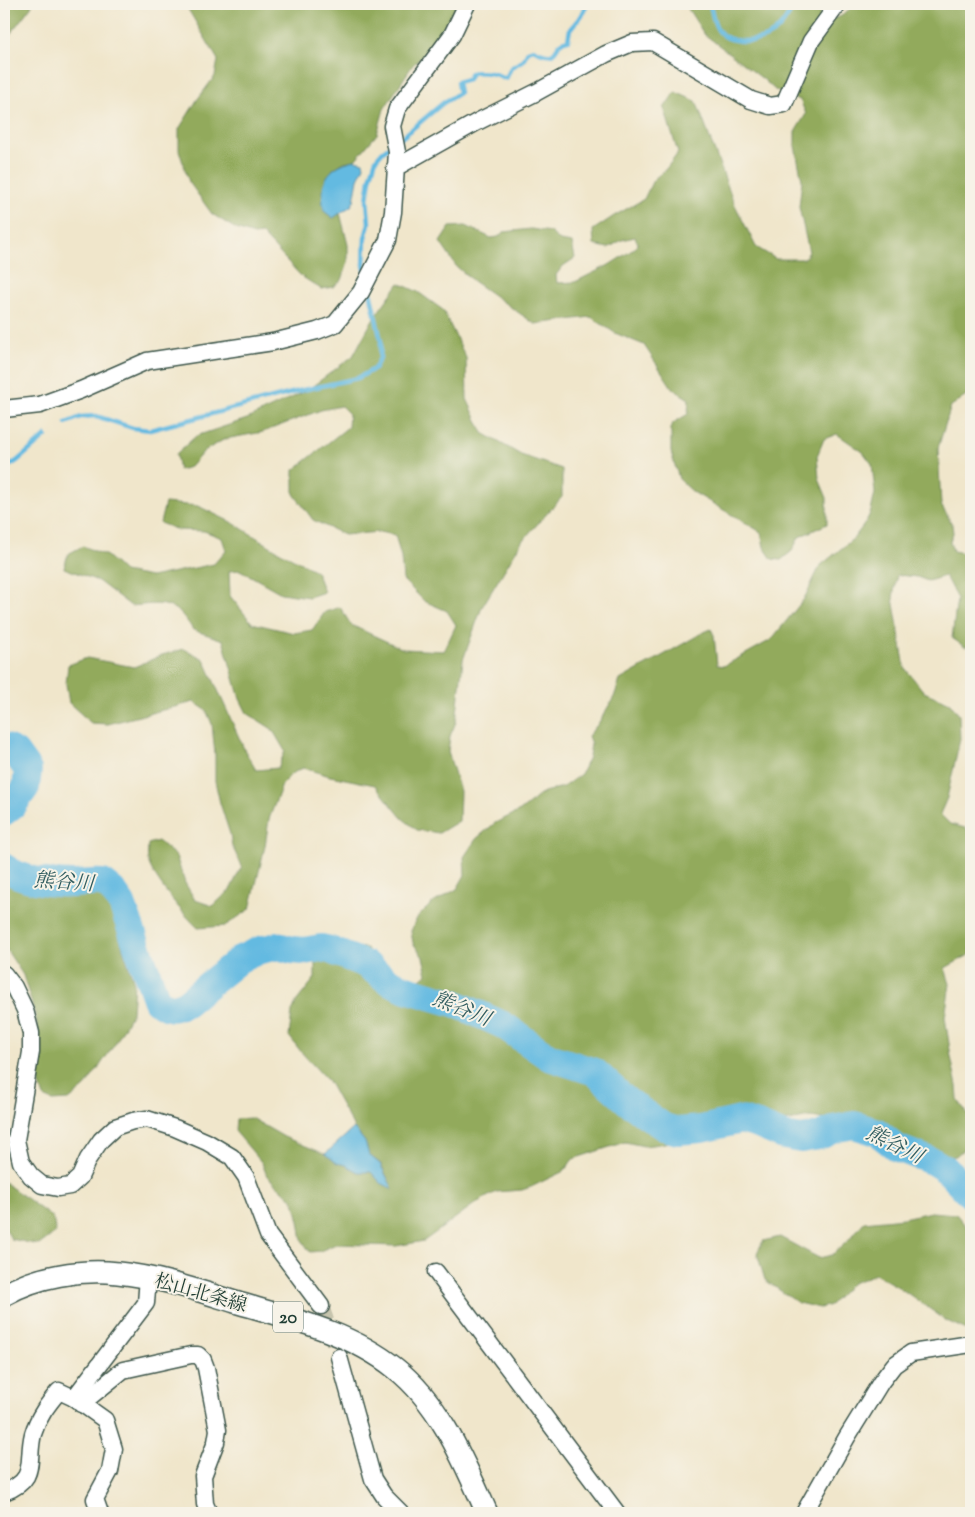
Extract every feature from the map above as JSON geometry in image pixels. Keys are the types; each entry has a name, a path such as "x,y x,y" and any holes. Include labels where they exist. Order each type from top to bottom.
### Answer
{"main road":[{"name":"松山北条線","path":"4,1294 36,1281 88,1272 116,1272 181,1285 293,1319 345,1338 395,1368 426,1398 456,1444 488,1513"}],"street":[{"path":"4,409 40,404 81,390 147,361 273,342 317,331 336,324 361,292 388,240 393,212 396,160 392,126 397,109 452,35 468,4"},
{"path":"396,160 606,54 632,43 653,42 751,100 770,106 784,104 811,41 838,4"},
{"path":"4,974 14,987 25,1010 31,1033 31,1052 16,1140 21,1162 31,1176 42,1185 58,1188 70,1186 80,1177 88,1159 101,1140 115,1127 133,1121 147,1119 175,1128 207,1142 232,1157 246,1177 268,1236 321,1306"},
{"path":"436,1272 617,1513"},
{"path":"78,1401 146,1303 148,1277"},
{"path":"804,1513 847,1437 881,1382 894,1365 911,1353 971,1344"},
{"path":"78,1401 123,1370 190,1355 198,1355 203,1360 206,1368 218,1430 216,1442 203,1476 203,1489 209,1513"},
{"path":"339,1357 374,1479 384,1496 401,1513"},
{"path":"4,1492 23,1480 29,1470 33,1435 44,1408 60,1391 105,1420 114,1449 110,1471 95,1499 100,1513"}],"green space":[{"path":"4,4 33,4 4,42"},
{"path":"185,4 457,4 438,40 412,66 384,109 377,134 355,160 344,162 333,169 322,191 324,211 333,218 340,213 348,245 348,262 342,280 333,287 321,289 301,276 262,234 254,235 236,229 212,214 189,182 179,150 179,129 215,76 218,60"},
{"path":"685,4 823,4 819,16 835,18 842,15 855,4 971,4 971,393 951,406 938,448 941,505 952,524 953,533 950,542 953,551 965,553 971,560 971,644 965,647 952,638 957,599 945,576 928,581 917,577 897,575 893,598 905,668 924,692 950,703 959,715 960,739 947,798 940,814 950,824 965,828 971,832 971,954 945,968 950,984 945,1017 958,1100 969,1116 971,1125 968,1145 956,1156 935,1159 868,1129 830,1120 811,1117 782,1122 752,1120 724,1129 660,1144 644,1146 625,1142 573,1159 564,1171 531,1187 522,1190 496,1192 476,1203 424,1241 396,1246 336,1244 320,1251 310,1252 302,1240 294,1201 267,1176 262,1163 235,1131 236,1119 251,1118 284,1137 325,1154 337,1163 346,1165 358,1172 371,1172 381,1183 392,1188 381,1164 369,1155 365,1142 354,1128 328,1081 289,1036 292,1012 296,1002 315,978 315,962 319,949 340,946 367,948 382,975 404,985 416,983 427,974 423,957 413,943 411,931 417,918 431,904 457,889 465,875 464,857 476,839 495,823 520,811 544,792 563,787 581,774 589,757 591,744 588,736 598,724 614,697 620,680 711,629 714,635 717,665 724,666 771,640 804,599 820,566 854,538 866,522 871,511 875,493 872,464 863,452 837,434 824,439 817,456 819,479 827,498 827,524 799,537 792,551 781,560 772,559 764,547 761,532 693,492 679,479 671,452 671,429 673,423 688,414 689,399 673,389 644,345 615,333 591,317 535,324 473,281 456,266 440,242 450,227 466,226 491,238 498,237 504,232 531,229 550,232 560,241 572,243 575,258 563,266 556,275 557,283 575,282 609,265 634,249 638,243 635,237 622,240 608,248 594,245 593,230 644,199 653,180 666,169 678,153 664,108 675,92 696,101 734,203 756,247 776,259 804,259 809,252 799,207 802,180 795,146 795,132 806,114 800,100 775,90 704,34"},
{"path":"399,283 418,292 443,310 466,358 467,399 483,433 521,455 562,469 562,497 522,541 482,607 463,660 456,722 450,736 448,752 460,791 459,821 439,833 417,830 402,818 375,785 330,776 303,768 291,774 282,785 269,819 265,846 250,909 225,926 198,928 185,915 156,877 148,860 148,844 158,841 176,856 185,883 195,900 213,906 230,890 242,866 232,846 220,803 215,781 212,724 206,710 194,702 108,724 91,723 69,703 66,684 68,665 87,658 134,667 162,655 184,649 204,659 245,751 256,770 278,768 285,751 272,729 247,713 240,699 223,640 193,630 174,608 160,604 131,606 98,581 64,568 68,554 83,546 107,556 124,572 151,577 214,564 226,550 222,538 204,531 178,530 160,523 165,503 198,506 233,523 316,571 324,592 309,597 281,593 240,570 229,571 230,596 252,623 294,633 312,630 325,612 340,607 351,625 403,649 444,651 456,625 447,611 424,601 403,580 401,557 395,535 379,532 344,535 313,520 294,494 294,470 348,427 349,414 341,406 321,410 263,432 225,439 204,451 190,467 179,470 176,454 196,436 247,419 306,391 353,356 373,319"},
{"path":"4,852 15,864 51,880 95,889 111,906 134,983 132,1013 115,1044 85,1087 69,1100 53,1101 44,1097 38,1079 41,1048 35,1014 23,975 4,946"},
{"path":"4,1182 53,1218 56,1232 39,1245 11,1239 4,1226"},
{"path":"931,1212 956,1214 971,1232 971,1332 947,1321 900,1288 875,1274 852,1283 830,1305 820,1308 798,1303 765,1280 757,1253 763,1241 780,1237 819,1258 832,1255 849,1240 864,1222 903,1218"}],"water":[{"path":"355,160 363,162 364,166 358,179 354,201 351,206 333,218 324,211 324,184 331,171"},
{"path":"354,1128 365,1142 369,1155 380,1164 393,1189 381,1183 371,1172 358,1172 346,1165 337,1163 325,1154"}],"waterway":[{"path":"399,140 443,103 459,93 457,82 468,79 471,73 489,73 506,78 511,68 523,60 528,51 533,49 542,53 553,54 559,45 568,40 570,29 582,15 587,4"},
{"path":"710,4 718,30 729,38 744,41 751,41 772,34 782,25 795,4"},
{"path":"365,272 365,238 369,223 367,200 370,179 376,159 393,144"},
{"path":"66,423 81,417 96,416 133,428 150,430 303,390 358,378 374,369 380,358 381,341 369,287"},
{"path":"4,469 17,461 46,436"},
{"name":"熊谷川","path":"4,747 15,752 28,770 26,787 14,804 4,812"},
{"name":"熊谷川","path":"4,867 11,872 36,880 71,884 103,883 112,890 122,904 157,1001 168,1007 174,1008 186,1003 240,959 260,950 278,946 304,951 321,948 330,950 365,964 390,982 406,989 454,1003 503,1025 549,1057 595,1072 628,1102 664,1127 678,1131 701,1129 741,1120 784,1136 801,1139 819,1136 838,1128 854,1125 877,1132 897,1148 934,1162 948,1171 971,1195"}],"tunnel":[{"path":"321,1306 339,1357"}]}
